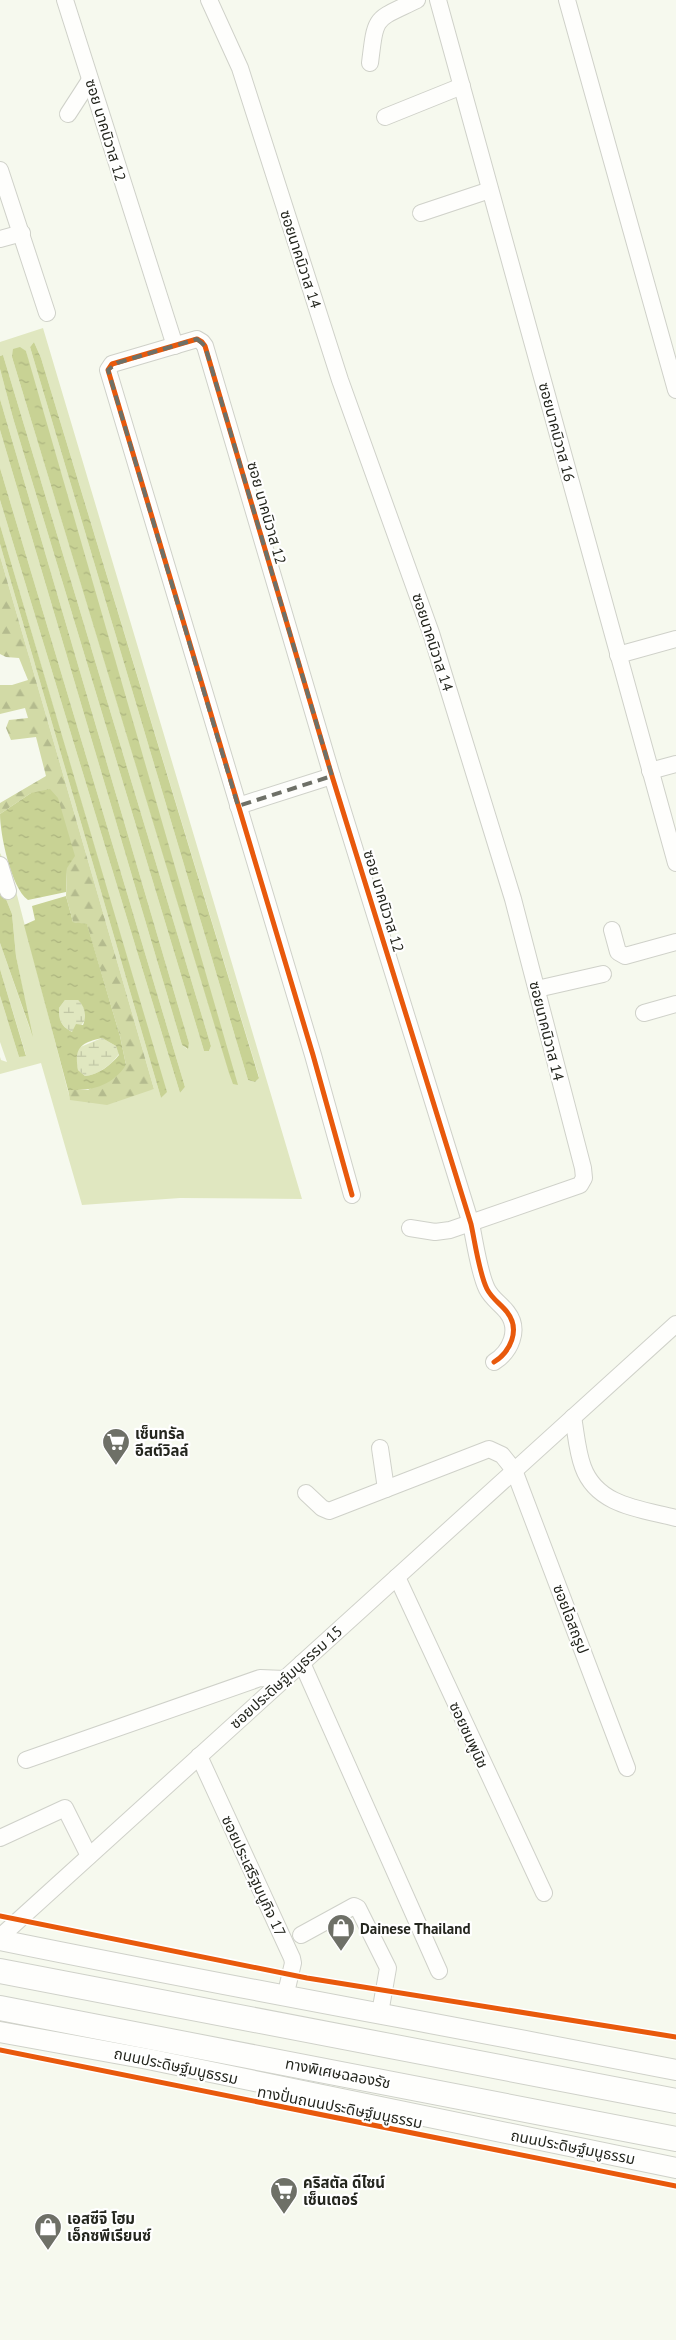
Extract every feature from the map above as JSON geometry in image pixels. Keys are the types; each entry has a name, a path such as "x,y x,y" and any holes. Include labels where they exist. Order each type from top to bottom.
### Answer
{"highway":[{"path":"0,1971 676,2101"},
{"name":"ทางพิเศษฉลองรัช","path":"0,2008 676,2140"}],"main road":[{"path":"0,1939 285,1997 380,2012 676,2070"},
{"name":"ถนนประดิษฐ์มนูธรรม","path":"0,2032 148,2059 676,2168"}],"street":[{"name":"ซอย นาคนิวาส 12","path":"65,0 175,346"},
{"name":"ซอยนาคนิวาส 14","path":"209,0 240,68 340,380 431,632 513,899 584,1178 580,1184 471,1224 435,1232 410,1228"},
{"path":"370,63 375,26 384,15 417,0"},
{"name":"ซอยนาคนิวาส 16","path":"438,0 650,771 670,821 676,863"},
{"path":"567,0 676,390"},
{"path":"68,114 90,80"},
{"path":"385,117 462,86"},
{"path":"0,170 47,314"},
{"path":"421,213 490,190"},
{"path":"0,239 22,233"},
{"name":"ซอย นาคนิวาส 12","path":"238,806 108,370 112,364 197,339 205,346 332,776 471,1224 486,1288 508,1314 512,1325 513,1336 509,1348 504,1356 494,1362"},
{"path":"618,655 676,639"},
{"path":"650,771 676,764"},
{"path":"332,776 238,806 352,1195"},
{"path":"0,865 8,891"},
{"path":"612,930 618,952 626,956 676,942"},
{"path":"537,990 603,974"},
{"path":"644,1013 676,1004"},
{"path":"676,1324 573,1417 583,1467 592,1486 604,1497 623,1505 676,1518"},
{"name":"ซอยประดิษฐ์มนูธรรม 15","path":"0,1939 573,1417"},
{"path":"380,1448 386,1489"},
{"path":"306,1493 322,1508 330,1511 489,1449 502,1455 514,1470"},
{"name":"ซอยโอสถรูป","path":"514,1470 627,1768"},
{"name":"ซอยชมพูนิช","path":"397,1577 544,1893"},
{"path":"302,1663 439,1971"},
{"path":"26,1760 260,1678 285,1679"},
{"name":"ซอยประเสริฐมนูกิจ 17","path":"199,1756 292,1958 293,1963 285,1997"},
{"path":"0,1838 65,1808 89,1856"},
{"path":"301,1935 356,1906 388,1968 380,2012"}],"highlighted area":[{"path":"197,339 205,346 332,776 238,806 108,370 117,363"}],"green space":[{"path":"43,328 302,1199 180,1198 82,1205 41,1063 0,1074 0,1057 1,1060 7,1062 0,1042 0,996 19,1057 26,1055 0,969 0,943 31,1032 16,956 12,914 0,884 0,853 12,876 70,1099 154,1089 0,556 0,544 161,1098 166,1092 0,525 0,500 180,1093 185,1087 0,468 0,430 182,1045 187,1049 189,1043 0,399 0,369 13,418 204,1051 209,1051 211,1046 3,355 0,356 0,342","holes":["34,342 41,358 259,1077 255,1082 248,1080 30,347","26,351 29,364 233,1084 12,357"]},
{"path":"0,556 154,1089 107,1105 70,1100 68,1090 88,1090 126,1065 120,1036 87,925 73,922 66,896 67,868 31,793 0,814 0,803 46,776 36,737 11,740 6,728 9,720 28,718 25,708 0,714 0,685 12,685 28,680 19,658 6,657 0,654"},
{"path":"65,1000 78,1000 86,1014 84,1022 72,1032 65,1028 59,1016 59,1008"},
{"path":"102,1038 116,1046 119,1054 104,1069 95,1074 85,1076 78,1070 75,1056 78,1048"}],"water":[{"path":"34,342 41,358 259,1078 255,1082 248,1080 30,347"},
{"path":"20,347 26,351 238,1085 233,1084 229,1073 12,357 13,349"},
{"path":"3,355 211,1046 209,1051 204,1051 13,418 0,369 0,356"},
{"path":"0,399 189,1043 188,1049 182,1045 0,430"},
{"path":"0,468 185,1087 180,1093 0,500"},
{"path":"0,525 167,1092 161,1098 0,544"},
{"path":"50,789 58,798 75,856 67,868 66,892 28,900 16,884 12,873 4,847 0,814 31,793"},
{"path":"0,884 12,914 16,956 33,1037 0,943"},
{"path":"66,896 73,922 87,924 120,1036 126,1065 114,1078 101,1086 68,1090 24,925 35,920 32,906","holes":["65,1000 78,1000 85,1011 83,1025 76,1024 72,1032 65,1028 59,1016 59,1008","102,1038 116,1046 119,1055 104,1069 95,1074 85,1076 78,1070 78,1052 88,1042"]},
{"path":"0,969 26,1056 19,1057 0,996"}],"cycle path":[{"path":"352,1195 313,1055 108,370 112,364 197,339 205,346 332,776 471,1224 484,1282 489,1293 505,1309 511,1319 513,1326 512,1340 505,1352 494,1362"},
{"path":"0,1916 307,1978 676,2037"},
{"name":"ทางปั่นถนนประดิษฐ์มนูธรรม","path":"0,2050 676,2186"}],"place":[{"name":"เซ็นทรัล อีสต์วิลล์","path":"116,1466"},
{"name":"Dainese Thailand","path":"341,1952"},
{"name":"คริสตัล ดีไซน์ เซ็นเตอร์","path":"284,2215"},
{"name":"เอสซีจี โฮม เอ็กซพีเรียนซ์","path":"48,2251"}]}
